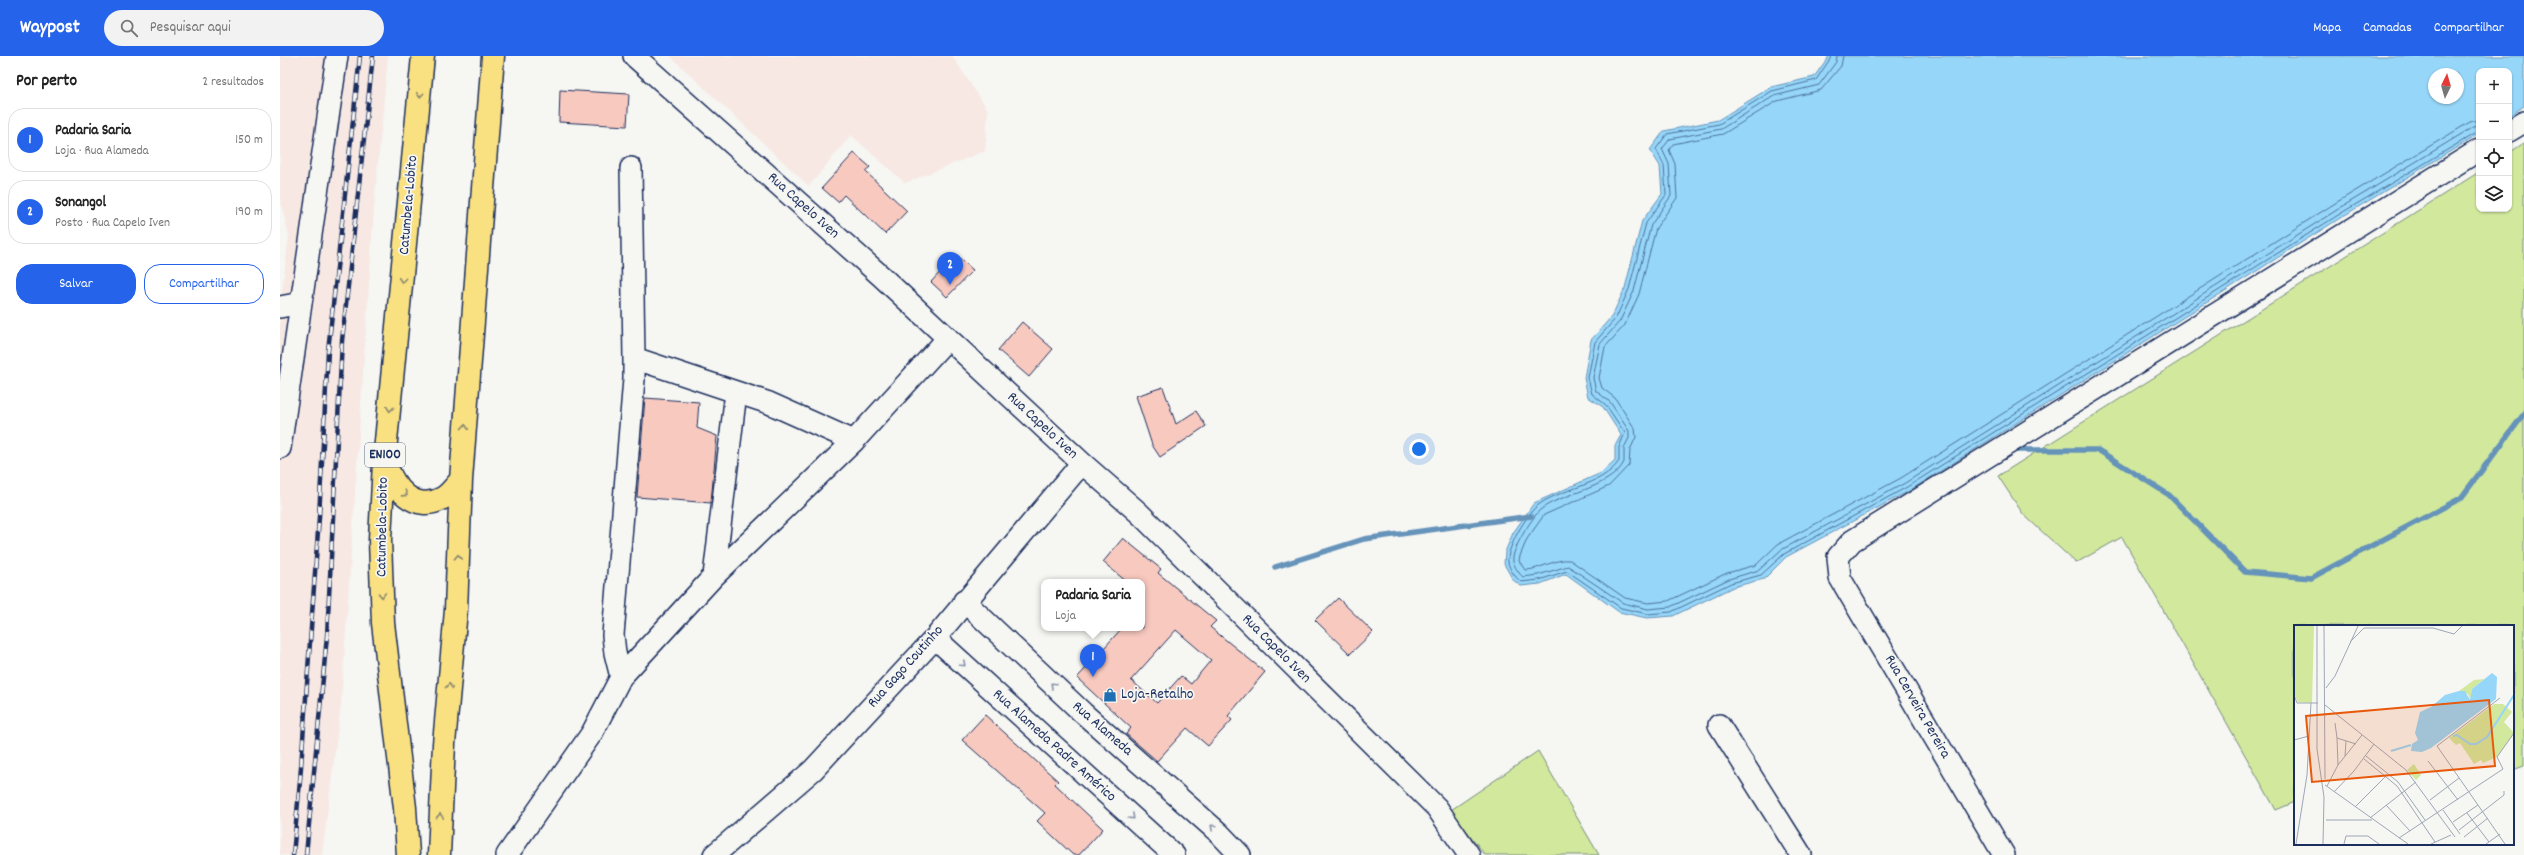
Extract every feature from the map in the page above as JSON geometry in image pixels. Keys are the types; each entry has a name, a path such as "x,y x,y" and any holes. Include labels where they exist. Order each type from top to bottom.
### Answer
{"highway":[{"name":"Catumbela-Lobito","path":"408,855 405,808 383,623 380,540 384,462 423,56"},
{"path":"440,855 444,744 456,610 461,480 493,56"},
{"path":"384,462 391,480 401,493 414,500 430,503 444,498 461,480"}],"street":[{"path":"280,448 337,56"},
{"name":"Rua Capelo Iven","path":"634,56 881,276 1082,463 1139,513 1437,808 1468,855"},
{"path":"2512,129 2524,122"},
{"name":"Rua Cerveira Pereira","path":"2004,855 1840,578 1838,557 1857,538 2476,152"},
{"path":"621,677 615,653 613,635 634,379 631,168"},
{"path":"280,307 301,303"},
{"path":"508,855 592,733 621,677 714,576 854,441 948,338"},
{"path":"634,358 769,403 854,441"},
{"path":"714,576 736,392"},
{"name":"Rua Gago Coutinho","path":"714,855 813,770 935,638 964,601 1082,463"},
{"name":"Rua Alameda","path":"964,601 1083,714 1163,783 1240,855"},
{"name":"Rua Alameda Padre Américo","path":"935,638 1174,855"},
{"path":"1719,725 1801,855"}],"shaded area":[{"path":"280,56 388,56 375,194 341,704 322,855 280,855 280,308 289,235 280,200"},
{"path":"670,56 952,56 988,110 985,151 905,183 851,135 809,186"}],"green space":[{"path":"2524,143 2524,766 2514,770 2514,625 2294,625 2294,802 2276,810 2122,537 2076,563 2023,514 1998,476 2476,174 2476,212 2512,212 2512,151"},
{"path":"1538,751 1599,855 1485,855 1451,810"}],"water":[{"path":"1829,56 2524,56 2524,106 2512,114 2512,68 2476,68 2476,136 2345,215 1909,491 1786,557 1764,579 1733,587 1673,616 1647,618 1619,612 1566,574 1540,584 1521,586 1513,580 1504,564 1505,552 1513,533 1534,503 1601,473 1615,460 1615,446 1621,435 1603,407 1588,397 1584,378 1591,340 1612,316 1625,288 1642,221 1662,194 1660,166 1650,150 1664,131 1718,120 1771,87 1814,77"}],"building":[{"path":"560,90 629,94 627,126 559,122"},
{"path":"854,153 870,167 865,171 907,211 885,234 844,195 838,202 822,188"},
{"path":"956,255 973,270 947,297 931,282"},
{"path":"1022,322 1053,349 1029,377 998,350"},
{"path":"1163,387 1176,424 1196,411 1206,426 1160,457 1152,445 1136,396"},
{"path":"645,398 699,402 697,428 717,436 711,503 637,497"},
{"path":"1123,538 1161,569 1158,573 1216,621 1210,627 1265,672 1228,716 1232,720 1208,746 1187,728 1157,761 1126,734 1131,728 1077,678 1119,631 1145,631 1145,579 1123,579 1103,562","holes":["1176,630 1211,660 1191,684 1181,676 1157,703 1131,680"]},
{"path":"1338,598 1373,632 1350,654 1315,620"},
{"path":"985,715 1058,781 1055,784 1103,829 1079,855 1073,855 1037,821 1045,813 962,740"}],"waterway":[{"path":"2010,450 2098,450 2169,495 2245,572 2311,578 2461,498 2524,414"},
{"path":"1275,567 1364,539 1531,516"}],"railway":[{"path":"293,855 300,781 319,517 328,351 360,56"},
{"path":"306,855 327,636 342,341 373,56"}],"place":[{"name":"Sonangol","path":"950,285"},
{"name":"Padaria Saria","path":"1093,677"},
{"name":"Loja-Retalho","path":"1110,695"}]}
